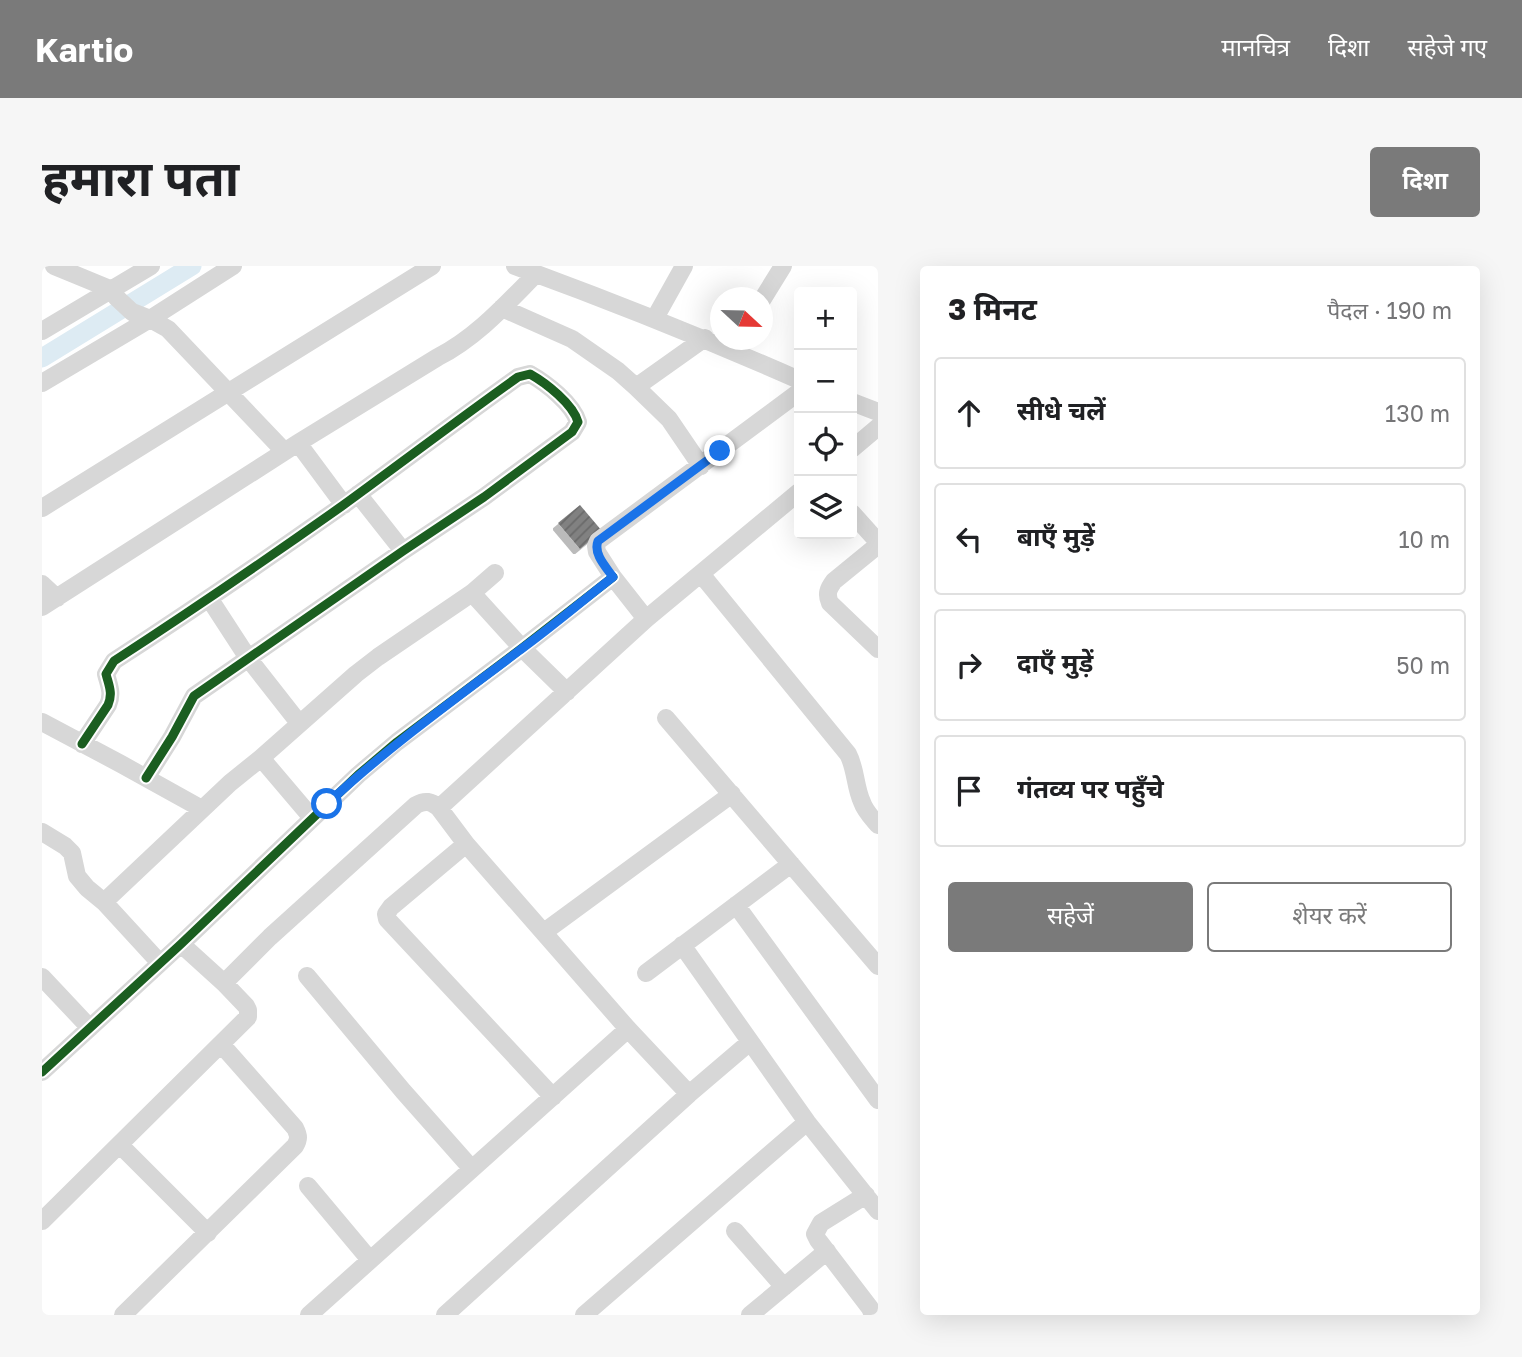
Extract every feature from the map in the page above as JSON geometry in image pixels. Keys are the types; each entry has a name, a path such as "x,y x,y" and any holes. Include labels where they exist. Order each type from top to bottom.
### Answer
{"street":[{"path":"54,266 113,294 132,312 167,329 228,392 351,499 403,551"},
{"path":"42,331 113,294 151,266"},
{"path":"42,383 233,266"},
{"path":"42,509 432,266"},
{"path":"515,266 710,339"},
{"path":"563,282 573,266"},
{"path":"655,318 684,266"},
{"path":"770,287 783,266"},
{"path":"42,584 49,603 291,447 455,349 482,328 536,274"},
{"path":"502,308 572,339 600,357 669,419 701,466"},
{"path":"636,387 705,338"},
{"path":"744,350 794,377"},
{"path":"82,744 111,699 106,674 114,661 351,499 518,377 530,374 540,380 574,413 578,422 572,432 484,497 194,696 146,778"},
{"path":"646,619 597,552 598,541 794,396"},
{"path":"857,404 878,412"},
{"path":"857,445 878,426"},
{"path":"439,808 646,619 794,496"},
{"path":"857,519 878,544 834,581 827,596 830,603 878,649"},
{"path":"104,902 230,783 377,657 472,593 495,573"},
{"path":"701,574 848,754 854,765 861,801 878,825"},
{"path":"42,1072 358,775 397,742 523,649 613,577"},
{"path":"472,593 566,692"},
{"path":"209,598 248,658 299,723"},
{"path":"666,718 878,966"},
{"path":"42,722 202,809"},
{"path":"261,758 312,818"},
{"path":"544,932 732,794"},
{"path":"223,983 416,805 428,801 439,808 466,844 689,1094"},
{"path":"42,832 72,853 77,876 160,962"},
{"path":"466,844 387,910 387,919 554,1097"},
{"path":"646,973 791,864"},
{"path":"736,905 878,1100"},
{"path":"42,1221 248,1017 248,1010 181,944"},
{"path":"682,945 807,1122 878,1211"},
{"path":"307,976 472,1169"},
{"path":"42,977 90,1028"},
{"path":"309,1315 628,1028"},
{"path":"445,1315 750,1042"},
{"path":"124,1315 299,1140 295,1128 221,1044"},
{"path":"584,1315 807,1122"},
{"path":"120,1145 208,1233"},
{"path":"308,1186 370,1260"},
{"path":"866,1195 821,1223 816,1234 818,1240 874,1308"},
{"path":"735,1231 784,1287"},
{"path":"750,1315 827,1251"}],"building":[{"path":"580,505 602,531 580,549 558,523"}],"waterway":[{"path":"42,358 192,266"}],"cycle path":[{"path":"82,744 108,705 110,693 106,674 114,661 314,526 518,377 530,374 565,401 578,422 572,432 484,497 194,696 146,778"},
{"path":"42,1072 358,775 397,742 613,577"}],"route":[{"path":"327,804 397,742 523,649 613,577 597,552 598,541 720,451"}]}
